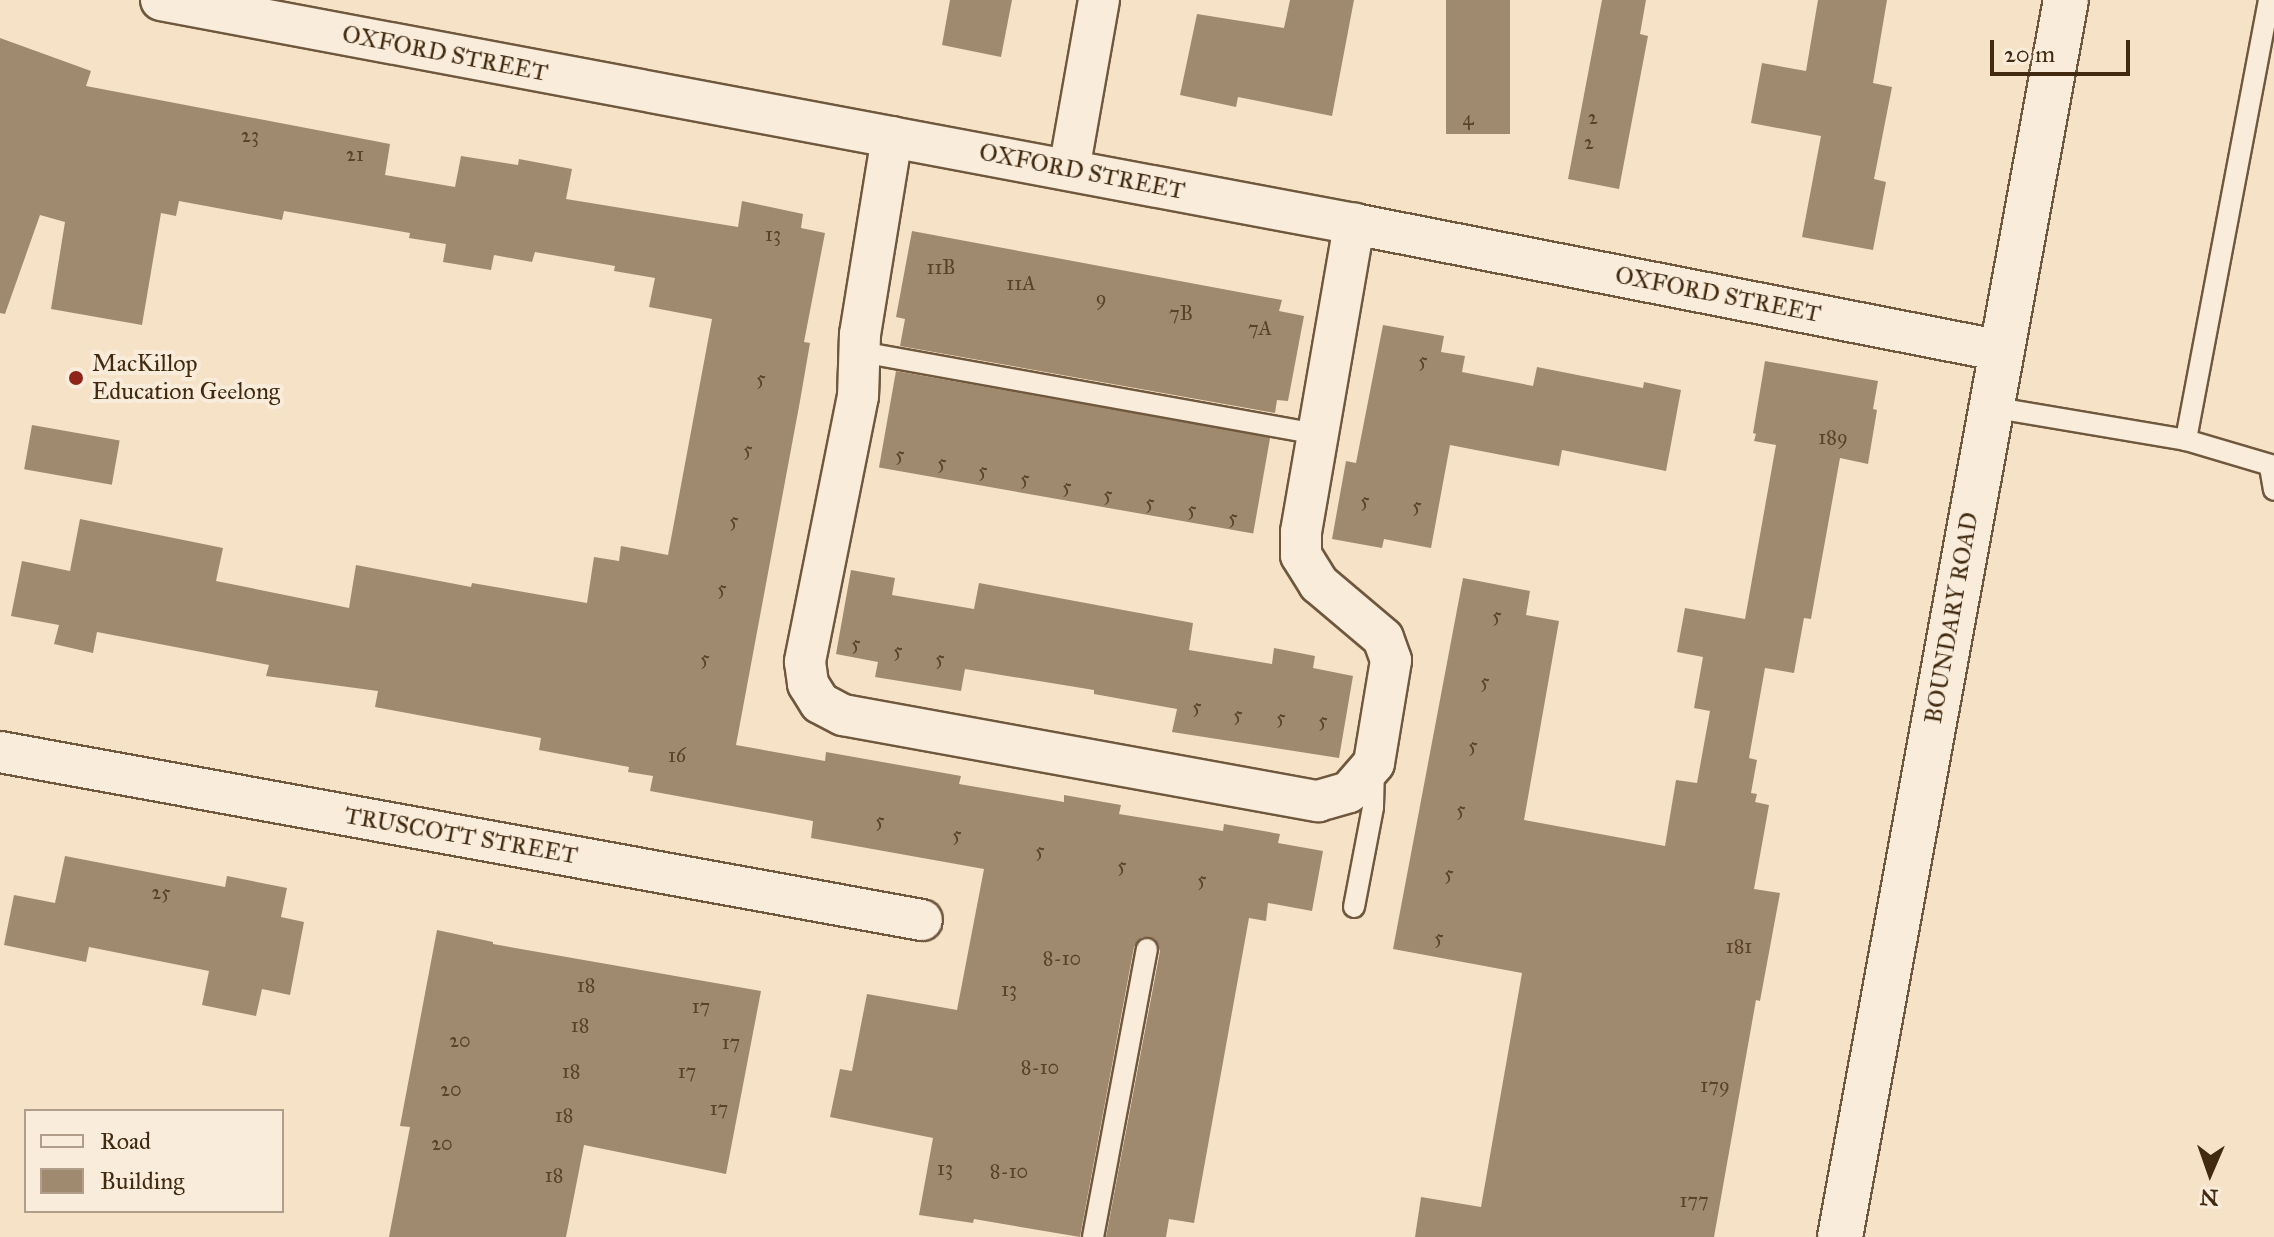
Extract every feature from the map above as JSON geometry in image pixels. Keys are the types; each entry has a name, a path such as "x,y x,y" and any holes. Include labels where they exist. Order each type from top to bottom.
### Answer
{"main road":[{"name":"BOUNDARY ROAD","path":"1840,1237 2066,0"}],"street":[{"name":"OXFORD STREET","path":"161,0 322,15 892,137 2002,351"},
{"path":"1069,170 1099,0"},
{"path":"892,137 860,334 858,396 805,662 808,684 820,703 843,715 1318,801 1349,792 1374,763 1391,660 1383,638 1319,584 1301,555 1301,532 1354,224"},
{"name":"TRUSCOTT STREET","path":"0,752 922,920"}],"lane":[{"path":"2186,440 2269,0"},
{"path":"861,352 1317,434"},
{"path":"1991,407 2186,440 2272,466 2274,490"},
{"path":"1354,907 1373,807 1374,763"},
{"path":"1093,1237 1147,949"}],"building":[{"path":"950,0 1012,0 1001,57 942,45"},
{"path":"1290,0 1354,0 1332,116 1238,97 1236,107 1180,95 1197,14 1284,28"},
{"path":"1446,0 1510,0 1510,134 1446,134"},
{"path":"1602,0 1646,0 1640,34 1648,36 1619,189 1568,179"},
{"path":"1818,0 1887,0 1873,83 1892,87 1874,179 1886,182 1873,250 1802,237 1821,136 1751,123 1762,63 1806,71"},
{"path":"0,38 91,71 86,86 390,144 385,175 455,187 461,156 518,165 519,159 572,169 566,199 738,227 742,201 803,214 801,228 825,233 804,342 810,343 800,401 736,745 825,761 826,752 961,776 959,784 1064,802 1064,795 1121,805 1119,814 1223,831 1224,824 1280,834 1278,843 1323,851 1312,911 1268,903 1266,921 1249,918 1194,1223 1169,1219 1166,1237 1106,1237 1160,951 1155,939 1142,937 1134,947 1080,1237 974,1219 973,1223 919,1215 933,1138 830,1117 840,1069 852,1071 867,994 957,1010 984,869 811,838 813,821 650,791 653,776 628,772 629,767 539,750 541,738 375,707 378,691 266,676 269,665 97,632 93,653 54,644 59,625 11,616 22,561 70,571 80,519 223,548 216,581 349,608 356,565 471,587 472,583 587,603 594,557 619,561 621,546 668,555 712,319 649,307 655,278 614,271 615,266 535,252 532,262 494,255 491,270 443,262 446,244 409,238 410,233 284,211 282,220 179,201 176,216 161,213 142,325 51,309 65,222 40,215 5,314 0,313"},
{"path":"912,231 1282,300 1279,311 1304,316 1288,401 1277,400 1275,413 900,346 905,319 896,317"},
{"path":"1383,325 1444,336 1441,352 1465,356 1462,372 1533,386 1537,367 1643,388 1644,382 1681,390 1666,471 1562,450 1559,466 1450,445 1431,548 1384,539 1382,548 1332,539 1346,461 1356,463"},
{"path":"1765,361 1878,381 1873,409 1877,410 1868,464 1840,458 1811,619 1804,618 1794,673 1765,668 1749,758 1757,760 1751,793 1757,794 1755,802 1769,805 1754,889 1780,893 1760,1001 1756,1000 1714,1237 1415,1237 1421,1197 1481,1207 1522,973 1393,949 1463,578 1530,591 1526,615 1559,621 1524,820 1665,846 1676,780 1697,783 1710,711 1694,708 1703,657 1677,652 1685,608 1745,619 1776,445 1754,441"},
{"path":"896,371 1270,437 1253,533 879,468"},
{"path":"32,425 120,440 112,485 24,469"},
{"path":"851,570 895,578 892,595 974,609 979,583 1193,623 1189,650 1272,664 1274,648 1315,656 1313,668 1353,676 1339,758 1172,732 1177,709 1094,694 1094,690 965,669 961,691 875,677 878,662 836,654"},
{"path":"65,856 225,887 227,876 287,888 281,917 304,922 290,995 262,989 256,1016 202,1005 209,971 89,947 86,962 4,945 14,895 55,903"},
{"path":"437,930 493,944 761,991 726,1174 584,1145 566,1237 389,1237 410,1127 400,1126"}],"place":[{"name":"MacKillop Education Geelong","path":"76,378"}]}
